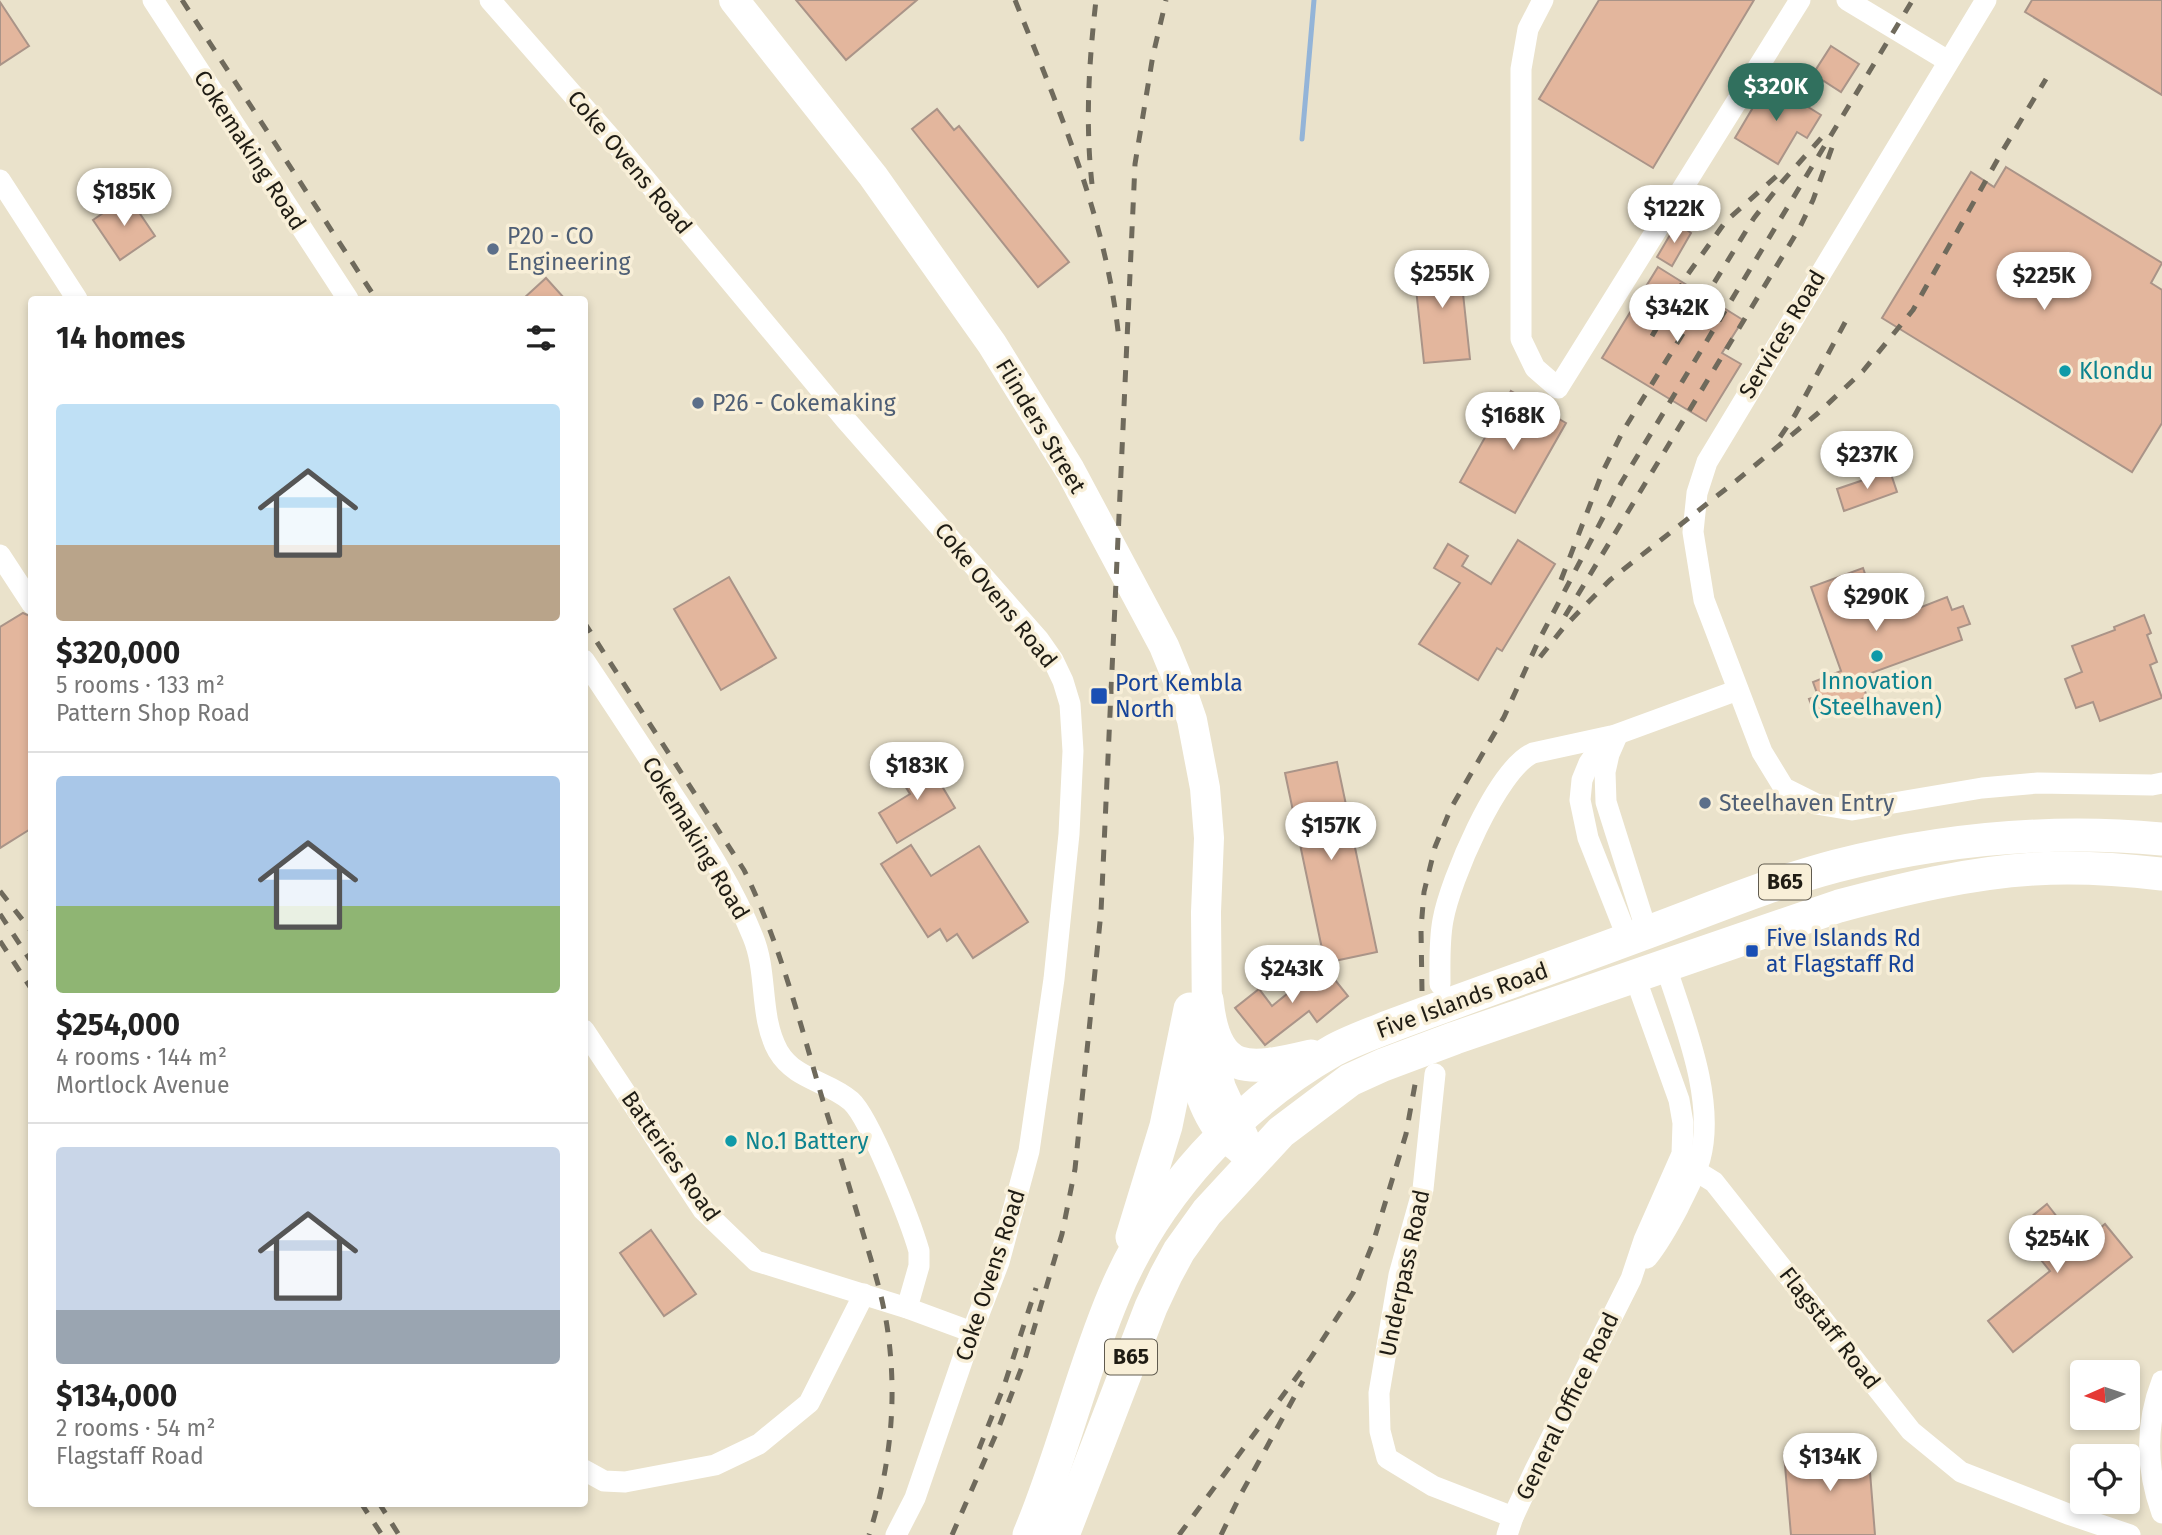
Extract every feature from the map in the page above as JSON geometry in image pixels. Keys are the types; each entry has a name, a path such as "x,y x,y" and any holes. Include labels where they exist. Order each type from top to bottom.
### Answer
{"main road":[{"name":"Five Islands Road","path":"1029,1535 1113,1296 1143,1236 1183,1182 1231,1128 1281,1084 1335,1050 1388,1027 1449,993 1638,936 1753,892 1836,866 1905,851 1998,838 2062,835 2162,839"},
{"name":"Five Islands Road","path":"1063,1535 1166,1275 1200,1222 1254,1160 1282,1132 1350,1080 1455,1038 1839,906 1928,884 2033,869 2111,869 2162,874"},
{"path":"1198,1004 1210,1022 1216,1042 1224,1054 1234,1061 1254,1066 1270,1065 1335,1050"},
{"path":"1113,1296 1166,1126 1198,1004"}],"street":[{"name":"Cokemaking Road","path":"153,0 346,296"},
{"name":"Coke Ovens Road","path":"490,0 845,419 1039,640 1053,660 1070,705 1073,751 1068,845 1054,979 1029,1151 999,1262 915,1498 896,1535"},
{"name":"Flinders Street","path":"734,0 873,176 958,295 1032,407 1070,471 1164,646 1192,720 1205,788 1209,838 1198,1004 1231,1128 1254,1160"},
{"path":"1543,0 1528,29 1521,69 1521,339 1535,368 1558,388 1800,0"},
{"path":"1847,0 1948,61"},
{"name":"Services Road","path":"1984,2 1715,444 1700,481 1694,515 1695,553 1704,600 1762,752 1784,788 1816,804 1852,810 1982,788 2038,783 2162,783"},
{"path":"0,180 75,296"},
{"path":"0,555 28,598"},
{"name":"Cokemaking Road","path":"588,666 703,840 732,891 754,940 769,1028 777,1049 784,1060 802,1076 839,1091 849,1099 867,1122 919,1251 919,1266 907,1308"},
{"path":"1449,993 1442,930 1452,888 1471,840 1510,773 1522,760 1533,753 1591,742 1623,732 1738,690"},
{"path":"1623,732 1605,742 1592,759 1582,780 1580,800 1584,828 1638,936"},
{"path":"1651,972 1693,1050 1700,1085 1703,1137 1688,1166"},
{"path":"1651,972 1679,1100 1688,1166"},
{"name":"Batteries Road","path":"588,1036 703,1210 756,1261 907,1308 972,1332"},
{"name":"Underpass Road","path":"1435,1074 1423,1189 1399,1275 1379,1393 1380,1431 1387,1458 1433,1486 1510,1526"},
{"name":"General Office Road","path":"1510,1526 1631,1279 1654,1250 1674,1215 1688,1166"},
{"name":"Flagstaff Road","path":"1688,1166 1709,1178 1719,1189 1911,1431 1961,1472 2130,1535"},
{"path":"588,1472 604,1481 625,1482 715,1465 759,1444 809,1403 864,1294"},
{"path":"2162,1381 2152,1409 2149,1446 2152,1475 2162,1513"}],"building":[{"path":"796,0 917,0 846,60"},
{"path":"1599,0 1754,0 1653,168 1539,99"},
{"path":"2032,0 2162,0 2162,95 2025,12"},
{"path":"0,2 29,46 0,65"},
{"path":"1831,46 1859,64 1841,92 1813,74"},
{"path":"1768,82 1821,115 1807,138 1797,132 1778,164 1735,138"},
{"path":"937,109 954,130 959,126 1069,262 1038,287 912,129"},
{"name":"Klondu","path":"2006,167 2162,263 2151,283 2162,290 2162,423 2132,472 1882,318 1971,172 1994,187"},
{"path":"128,196 155,236 120,260 93,220"},
{"path":"1677,223 1691,233 1672,266 1657,257"},
{"path":"1459,256 1470,359 1424,363 1413,261"},
{"path":"1658,267 1743,320 1722,353 1741,364 1706,421 1602,358"},
{"path":"546,278 562,296 526,296"},
{"path":"1511,391 1566,423 1515,513 1460,482"},
{"path":"1890,471 1897,492 1844,511 1837,489"},
{"path":"1518,540 1555,564 1502,651 1497,648 1478,680 1419,644 1460,583 1434,568 1448,544 1468,556 1462,566 1491,584"},
{"name":"Innovation (Steelhaven)","path":"1863,568 1871,591 1903,580 1914,610 1947,597 1952,610 1963,606 1970,624 1958,628 1962,640 1860,677 1867,697 1815,716 1809,699 1818,696 1813,682 1841,671 1811,587"},
{"path":"729,577 776,658 721,690 674,609"},
{"path":"23,613 28,615 28,830 0,848 0,627"},
{"path":"2144,615 2151,633 2147,635 2157,662 2150,665 2162,698 2100,721 2093,702 2076,708 2065,679 2082,672 2072,646 2115,630 2114,627"},
{"path":"924,756 955,808 897,843 879,813 910,794 897,773"},
{"path":"1337,762 1377,952 1325,963 1285,773"},
{"path":"911,845 931,876 979,846 1028,922 973,958 957,934 947,941 940,929 928,937 881,864"},
{"path":"1323,965 1348,996 1317,1022 1309,1011 1265,1045 1235,1008 1259,989 1272,1006"},
{"path":"2047,1204 2079,1245 2105,1224 2132,1257 2013,1352 1988,1321 2050,1271 2016,1229"},
{"path":"651,1230 696,1294 664,1316 620,1253"},
{"path":"1868,1447 1875,1535 1791,1535 1784,1454"}],"waterway":[{"path":"1302,139 1314,0"}],"railway":[{"path":"182,0 374,296"},
{"path":"1015,0 1079,166 1104,252 1119,340"},
{"path":"1092,184 1089,92 1096,0"},
{"path":"952,1535 997,1432 1025,1359 1062,1234 1075,1169 1101,912 1135,164 1153,55 1166,0"},
{"path":"1422,991 1421,929 1424,892 1435,847 1451,808 1504,717 1538,642 1621,483 1912,1"},
{"path":"1540,657 1564,627 1610,580 1736,481 1817,414 1863,371 1913,310 2046,79"},
{"path":"1561,580 1603,471 1623,431 1754,218 1823,136"},
{"path":"1565,616 1799,229 1813,200 1834,142"},
{"path":"1652,336 1688,274 1726,221 1779,174"},
{"path":"1780,437 1795,415 1848,317"},
{"path":"588,628 744,870 768,926 788,984 875,1273 887,1327 892,1390 890,1439 882,1487 869,1535"},
{"path":"0,891 28,927"},
{"path":"0,914 28,957"},
{"path":"0,941 28,984"},
{"path":"1179,1535 1310,1359 1353,1293 1373,1243 1406,1134 1416,1079"},
{"path":"979,1449 1004,1386 1036,1288"},
{"path":"1221,1535 1303,1381"},
{"path":"364,1507 382,1535"},
{"path":"382,1507 399,1535"}],"place":[{"name":"P20 - CO Engineering","path":"493,249"},
{"name":"Klondu","path":"2065,371"},
{"name":"P26 - Cokemaking","path":"698,403"},
{"name":"Innovation (Steelhaven)","path":"1877,656"},
{"name":"Port Kembla North","path":"1099,696"},
{"name":"Steelhaven Entry","path":"1705,803"},
{"name":"Five Islands Rd at Flagstaff Rd","path":"1752,951"},
{"name":"No.1 Battery","path":"731,1141"}]}
